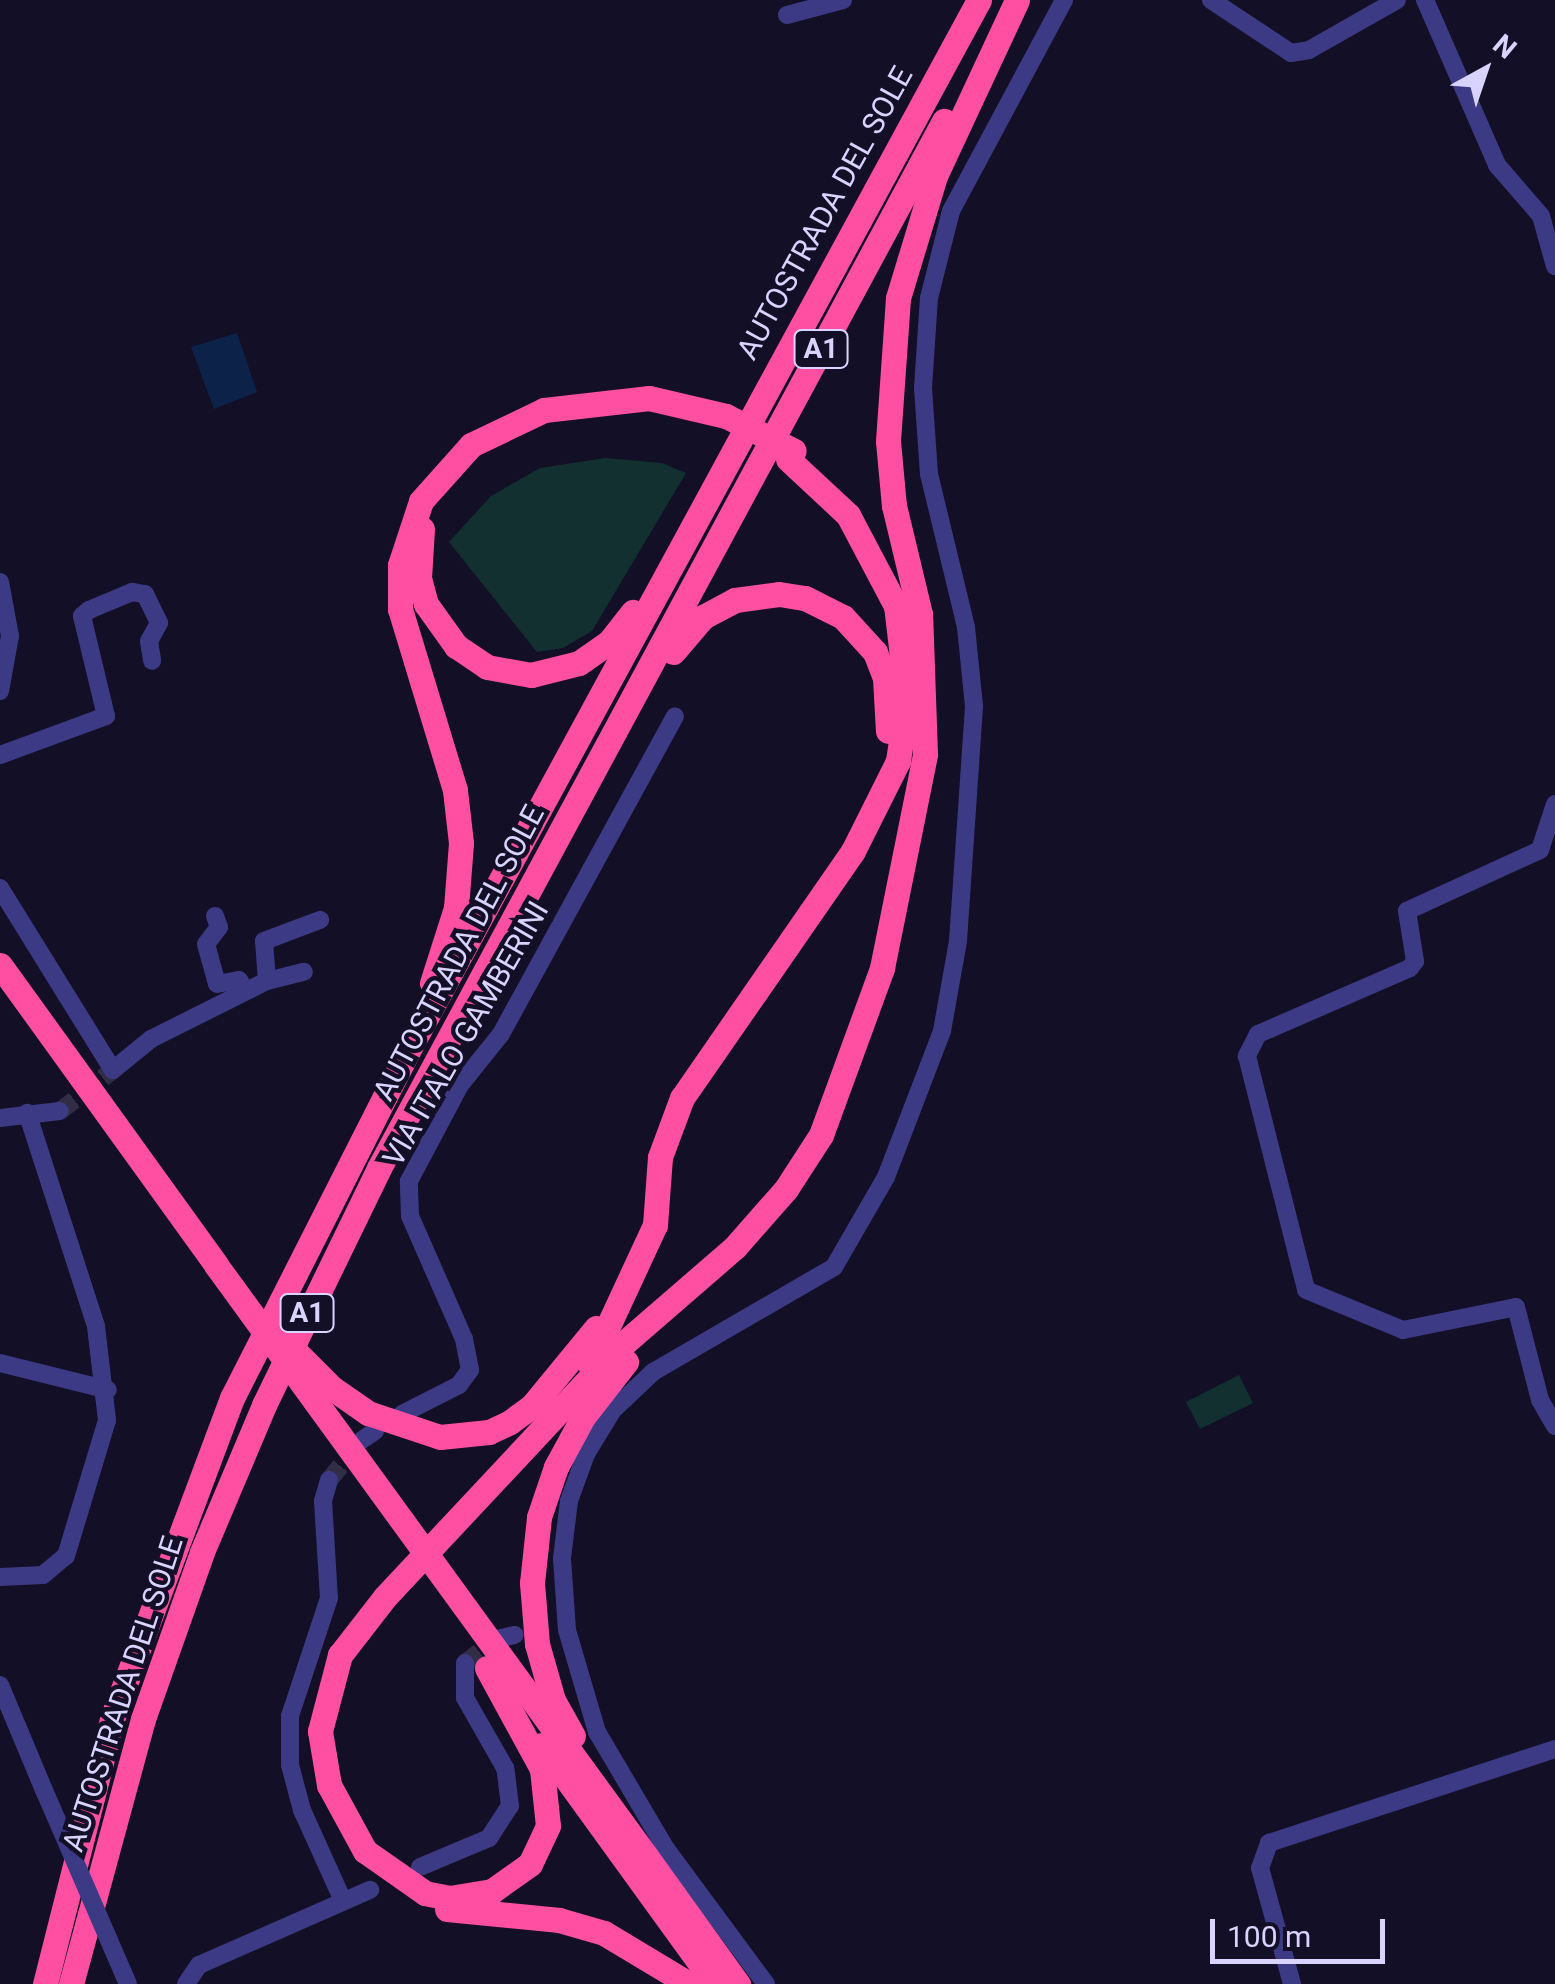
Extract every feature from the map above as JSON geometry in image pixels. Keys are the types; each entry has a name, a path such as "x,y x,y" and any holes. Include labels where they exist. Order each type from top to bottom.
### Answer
{"highway":[{"name":"AUTOSTRADA DEL SOLE","path":"45,1984 113,1716 173,1542 281,1293 416,1036 979,0"},
{"name":"AUTOSTRADA DEL SOLE","path":"71,1984 143,1719 256,1424 380,1168 1015,0"},
{"path":"2,972 211,1272 476,1666 546,1781 548,1826 537,1852 510,1880 472,1897 425,1893 386,1870 349,1831 329,1785 320,1731 327,1688 340,1655 385,1598 615,1351 686,1289 786,1189 821,1135 854,1056 908,855 925,754 922,650 888,441 898,298 935,176 1015,0"},
{"path":"416,1036 456,908 461,843 455,790 400,609 400,565 421,501 471,446 544,410 650,398 724,420 831,481 873,532 900,584 922,650"},
{"path":"686,539 670,544 610,642 552,672 511,674 472,658 438,626 419,578 424,520 439,492 488,446 543,422 618,409 724,420"},
{"path":"689,1984 627,1944 576,1924 443,1908 394,1884 360,1855 332,1812 314,1731 328,1666 353,1626 581,1377 655,1225 660,1156 682,1098 853,851 898,761 907,699 903,636 896,606 865,538 831,495 791,455"},
{"path":"633,700 650,693 681,637 735,600 779,594 843,617 874,652 890,715 884,763 853,851"},
{"path":"211,1272 332,1388 394,1425 440,1437 488,1432 532,1406 633,1274"},
{"path":"211,1272 738,1984"},
{"path":"646,1856 553,1700 537,1644 532,1583 539,1517 556,1467 583,1417 686,1289"},
{"path":"476,1666 715,1984"}],"street":[{"path":"787,14 842,0"},
{"path":"766,1984 626,1784 597,1732 561,1630 562,1558 569,1500 586,1454 613,1410 678,1354 734,1329 834,1267 886,1177 942,1031 958,941 974,706 966,627 928,460 922,388 929,298 951,211 1064,0"},
{"path":"1210,0 1291,53 1309,50 1397,0"},
{"path":"1425,0 1497,165 1548,215 1555,266"},
{"path":"0,582 10,636 0,690"},
{"path":"0,755 106,716 82,616 88,610 132,592 145,594 159,623 149,641 152,661"},
{"name":"VIA ITALO GAMBERINI","path":"402,1414 460,1385 470,1370 464,1339 410,1216 409,1182 460,1085 500,1034 675,716"},
{"path":"1555,804 1540,850 1407,911 1415,961 1410,968 1258,1034 1247,1056 1306,1290 1403,1330 1516,1307 1540,1400 1555,1426"},
{"path":"0,888 113,1070 151,1039 245,990 304,972"},
{"path":"215,916 219,927 206,944 217,984 239,980 245,990"},
{"path":"267,981 264,940 320,920"},
{"path":"0,1118 60,1112"},
{"path":"0,1577 44,1575 66,1556 103,1444 108,1390 96,1326 27,1113"},
{"path":"0,1363 108,1390"},
{"path":"330,1480 323,1501 329,1598 290,1716 290,1765 302,1810 343,1902"},
{"path":"420,1867 489,1838 510,1806 505,1768 465,1698 476,1666"},
{"path":"0,1686 128,1984"},
{"path":"1292,1984 1260,1868 1269,1844 1555,1749"},
{"path":"186,1984 199,1966 370,1890"}],"green space":[{"path":"605,458 662,463 686,473 592,631 563,648 537,652 449,542 491,496 540,468"},
{"path":"1239,1375 1253,1403 1200,1429 1186,1402"}],"water":[{"path":"237,333 257,392 214,409 191,347"}],"tunnel":[{"path":"60,1111 113,1070"},
{"path":"329,1480 357,1446"},
{"path":"465,1663 497,1639"}]}
